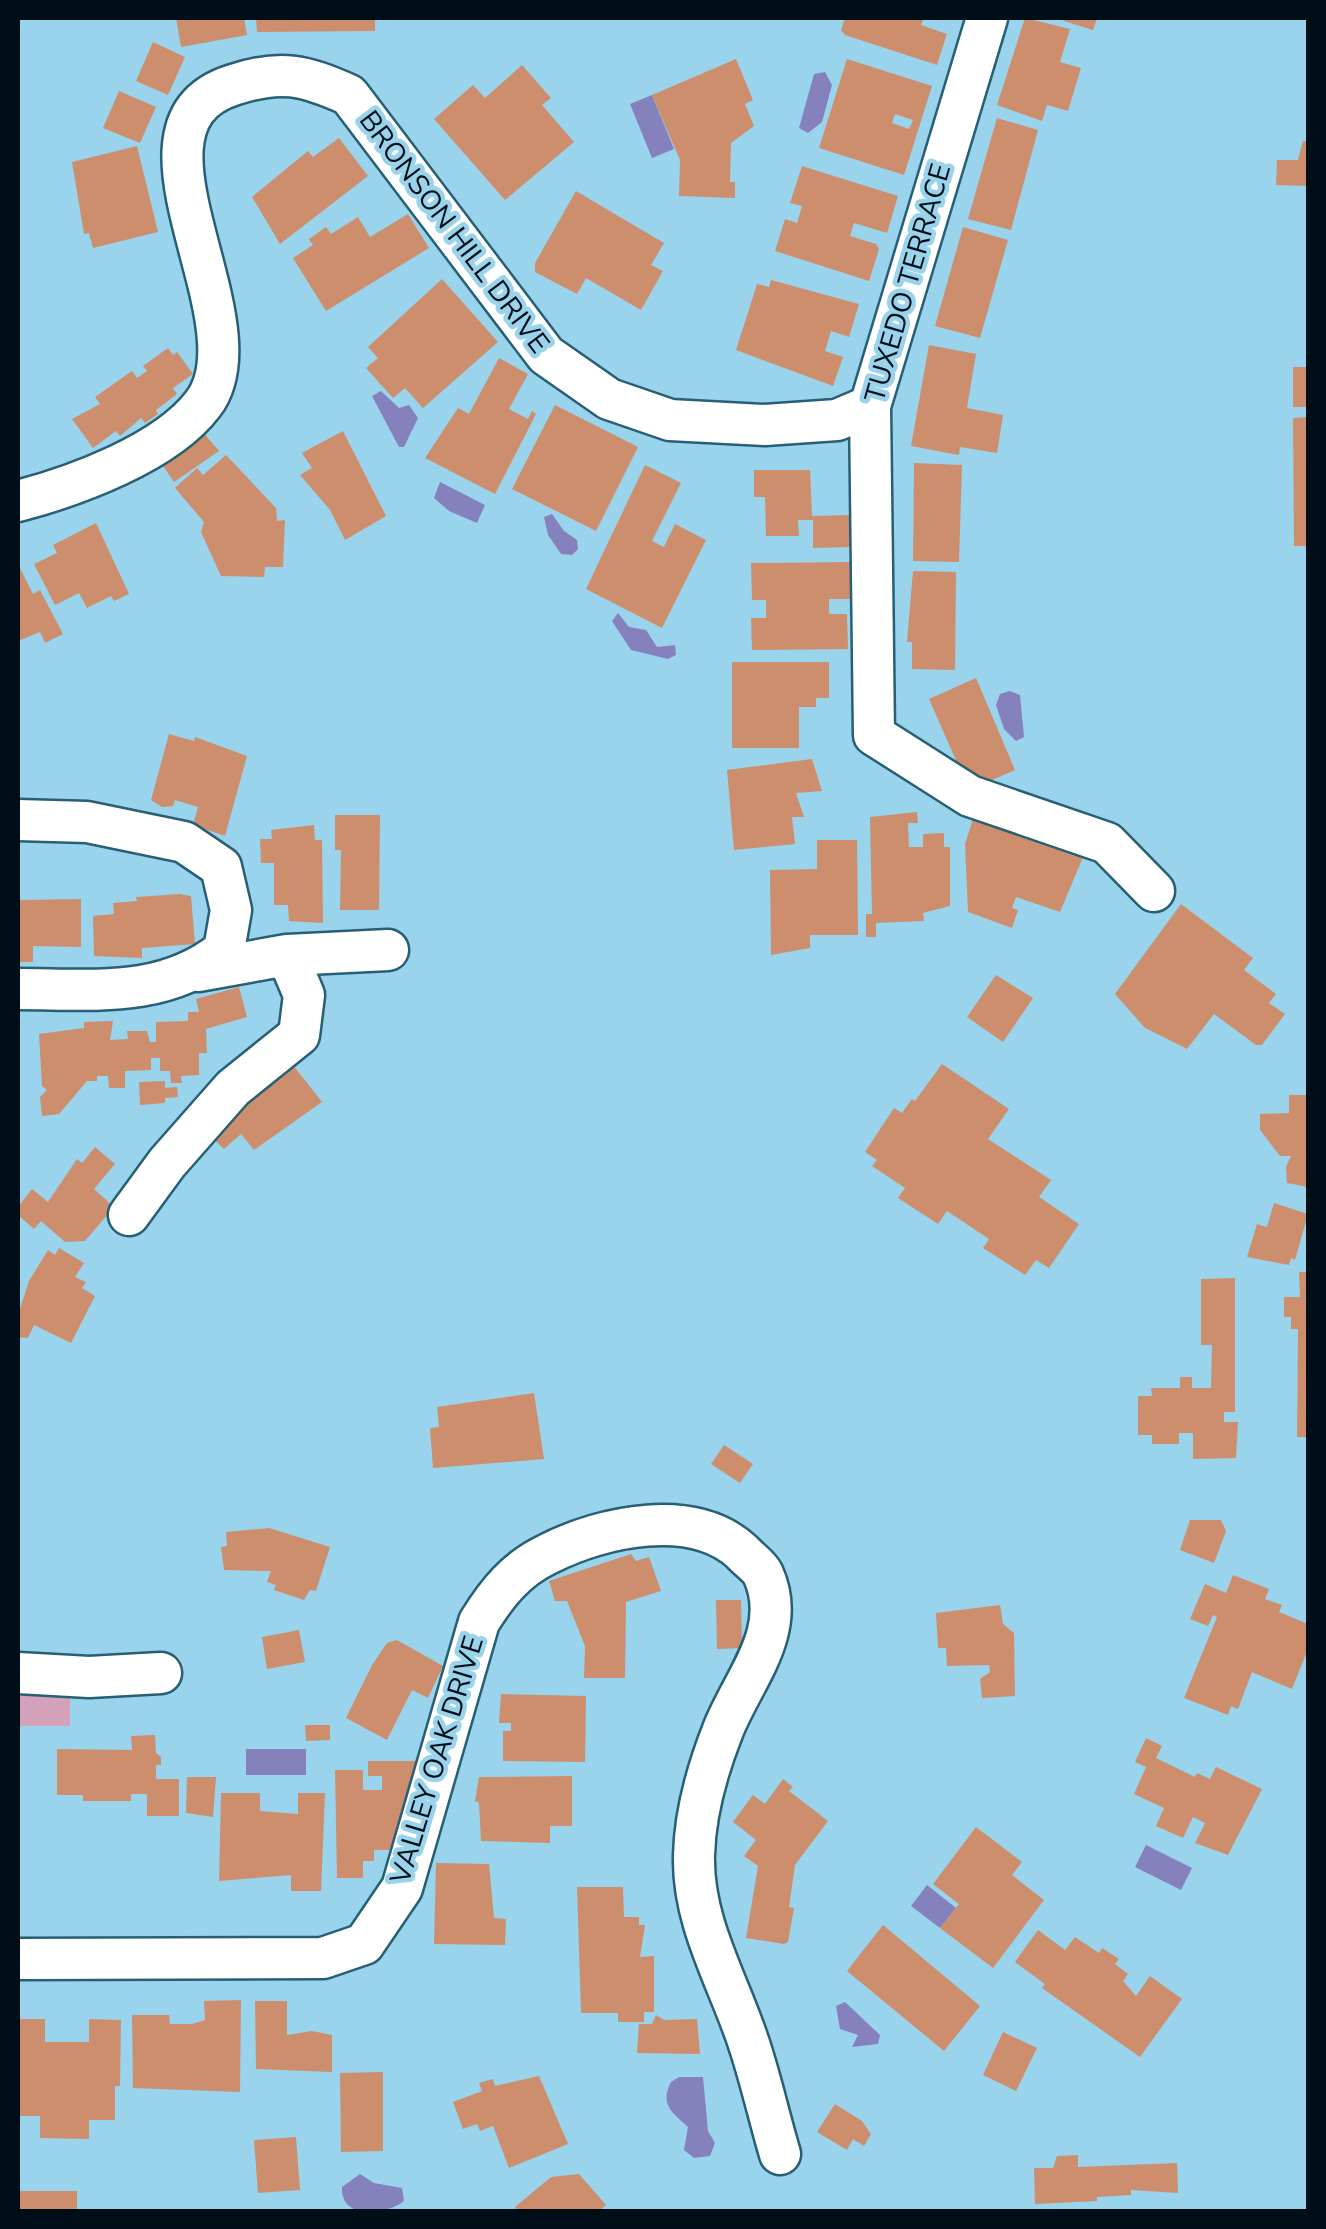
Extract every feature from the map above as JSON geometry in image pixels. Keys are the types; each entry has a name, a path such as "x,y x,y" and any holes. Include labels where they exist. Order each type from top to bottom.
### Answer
{"street":[{"name":"TUXEDO TERRACE","path":"987,18 870,406 874,735 970,796 1107,843 1154,891"},
{"name":"BRONSON HILL DRIVE","path":"18,502 66,488 158,443 205,402 216,366 217,322 180,168 186,128 212,91 256,77 304,74 349,95 546,356 609,399 670,420 765,425 837,420 870,406"},
{"path":"18,820 87,822 184,842 221,867 231,910 224,950 198,971"},
{"path":"18,990 142,990 198,971 288,956 388,950"},
{"path":"129,1215 167,1163 233,1088 299,1035 304,995 288,956"},
{"name":"VALLEY OAK DRIVE","path":"18,1959 322,1958 364,1944 402,1888 479,1622 503,1585 547,1554 607,1533 668,1524 724,1536 762,1571 771,1607 767,1643 724,1729 702,1801 694,1856 698,1912 749,2044 780,2154"},
{"path":"18,1673 89,1677 162,1674"}],"shaded area":[{"path":"825,72 832,85 822,122 808,133 799,128 814,74"},
{"path":"652,95 674,149 652,158 630,104"},
{"path":"381,391 399,408 409,405 418,418 404,447 399,447 372,396"},
{"path":"440,482 485,505 477,523 449,511 434,498"},
{"path":"552,514 564,531 577,540 578,549 572,555 561,554 548,535 544,517"},
{"path":"618,613 629,627 646,630 657,647 675,645 676,655 668,659 631,650 612,621"},
{"path":"1010,691 1020,695 1024,737 1016,741 1004,729 996,705 1000,694"},
{"path":"18,1690 70,1691 70,1726 18,1726"},
{"path":"246,1749 306,1749 306,1775 246,1775"},
{"path":"1146,1845 1192,1868 1181,1890 1135,1867"},
{"path":"927,1885 956,1908 940,1928 911,1906"},
{"path":"845,2002 880,2035 878,2044 852,2047 858,2035 840,2029 836,2006"},
{"path":"679,2077 703,2077 708,2131 715,2143 710,2156 694,2158 684,2150 688,2127 669,2108 666,2097 671,2082"},
{"path":"360,2174 374,2183 402,2188 404,2201 376,2212 356,2210 343,2198 342,2187"}],"building":[{"path":"176,18 244,18 247,35 181,47"},
{"path":"256,18 375,18 375,31 257,32"},
{"path":"845,18 924,18 921,25 947,34 937,65 845,35 841,30"},
{"path":"1025,18 1070,29 1060,62 1081,68 1068,111 1047,105 1042,121 997,105"},
{"path":"1097,18 1093,30 1064,21"},
{"path":"153,42 185,57 168,95 136,81"},
{"path":"736,59 753,100 745,104 754,126 731,143 730,182 735,182 735,198 679,196 680,160 652,95"},
{"path":"847,59 932,86 904,175 819,148","holes":["895,114 913,120 909,129 892,123"]},
{"path":"522,65 551,98 542,105 574,142 505,200 434,119 473,85 485,98"},
{"path":"119,91 156,107 140,143 103,128"},
{"path":"997,118 1038,130 1011,230 968,219"},
{"path":"339,138 368,176 280,244 252,197 308,151 313,157"},
{"path":"1303,141 1308,141 1308,186 1276,185 1277,160 1298,160"},
{"path":"137,146 158,232 93,248 89,233 84,234 72,162"},
{"path":"802,166 898,196 887,233 854,223 850,236 876,244 879,249 869,281 775,251 785,219 797,223 802,206 790,203"},
{"path":"576,191 664,243 651,265 663,271 641,310 586,278 577,294 535,272 535,263"},
{"path":"408,214 429,248 326,311 293,258 313,245 309,239 326,227 331,234 358,217 370,237"},
{"path":"963,227 1008,240 980,338 935,326"},
{"path":"442,279 498,342 423,408 405,388 393,398 366,368 378,358 368,347"},
{"path":"771,280 859,304 849,337 831,331 825,351 843,357 833,386 736,350 757,284 769,287"},
{"path":"929,345 976,354 967,408 1003,415 997,453 960,447 959,455 911,446"},
{"path":"168,348 173,355 177,352 193,374 173,388 177,394 156,410 158,414 145,423 141,418 120,436 116,431 93,448 72,419 100,404 95,397 132,371 137,378 147,371 143,366"},
{"path":"499,358 528,374 509,409 528,419 532,411 536,414 495,494 425,458 458,408 469,414"},
{"path":"1293,367 1308,367 1308,407 1293,407"},
{"path":"555,405 638,447 596,531 512,489"},
{"path":"1308,417 1308,546 1294,546 1293,418"},
{"path":"202,431 219,451 174,482 159,460"},
{"path":"343,431 386,516 345,540 330,510 300,475 312,468 302,453"},
{"path":"226,455 276,508 277,521 285,520 283,567 265,567 264,577 221,576 201,532 204,522 175,488 197,468 203,475"},
{"path":"914,463 962,465 959,562 913,561"},
{"path":"645,465 681,483 652,541 664,547 675,524 706,540 662,628 586,589"},
{"path":"754,470 810,470 812,516 850,515 850,547 813,548 813,520 798,520 799,536 766,536 765,497 754,497"},
{"path":"96,523 129,594 114,601 111,596 87,608 79,593 55,605 34,564 57,553 53,545"},
{"path":"851,562 851,599 829,599 829,614 847,614 848,649 752,650 751,618 766,618 766,600 752,600 751,563"},
{"path":"18,564 33,594 40,590 63,634 45,643 40,632 18,641"},
{"path":"913,571 956,572 955,670 912,669 912,642 907,642"},
{"path":"732,662 829,662 829,698 816,698 816,707 799,707 799,748 732,748"},
{"path":"976,678 1015,770 969,790 929,699"},
{"path":"169,734 194,741 195,737 247,756 225,836 193,825 198,807 175,800 173,806 162,807 151,800"},
{"path":"812,759 822,791 796,793 804,817 792,817 795,844 734,850 727,770"},
{"path":"917,812 918,823 908,823 909,847 923,847 923,834 944,833 944,847 950,847 950,906 923,913 924,921 876,923 876,937 866,937 866,914 872,914 870,817"},
{"path":"335,815 380,815 379,910 340,910 341,850 335,850"},
{"path":"974,816 1086,850 1060,912 1016,897 1012,908 1018,910 1012,928 968,912 965,844"},
{"path":"314,825 315,840 322,840 323,923 289,921 288,905 274,905 274,863 261,863 260,839 272,839 271,830"},
{"path":"817,840 857,840 858,935 810,935 810,948 771,955 770,870 817,869"},
{"path":"191,896 195,944 142,948 142,958 94,956 93,916 114,914 113,903 137,901 136,897"},
{"path":"81,899 81,947 33,946 33,962 18,962 18,900"},
{"path":"1181,904 1253,958 1244,970 1276,994 1269,1003 1285,1014 1262,1045 1256,1045 1214,1014 1187,1049 1145,1028 1115,994"},
{"path":"996,975 1033,998 1003,1042 967,1017"},
{"path":"239,987 247,1017 206,1029 207,1053 199,1053 199,1075 181,1076 182,1083 171,1083 170,1071 160,1071 160,1058 151,1058 151,1070 125,1071 125,1088 109,1088 108,1076 97,1076 97,1081 87,1081 59,1114 42,1116 40,1097 47,1090 42,1086 39,1034 84,1028 84,1022 113,1021 110,1040 128,1039 127,1031 147,1031 150,1042 156,1042 156,1022 188,1021 188,1012 199,1012 196,999"},
{"path":"942,1064 1009,1109 988,1139 1051,1180 1039,1197 1079,1224 1049,1268 1036,1260 1025,1275 983,1248 989,1239 947,1211 938,1224 898,1198 905,1188 872,1166 877,1160 865,1152 894,1108 902,1113"},
{"path":"293,1065 322,1102 254,1150 241,1134 224,1149 205,1131"},
{"path":"165,1081 165,1088 177,1087 178,1097 165,1098 165,1103 140,1105 139,1082"},
{"path":"1289,1095 1308,1095 1308,1187 1287,1183 1286,1167 1291,1156 1280,1156 1260,1130 1260,1114 1289,1113"},
{"path":"95,1147 115,1164 94,1189 114,1207 85,1241 65,1242 41,1221 34,1229 18,1215 18,1207 32,1189 48,1202 77,1159 82,1163"},
{"path":"1274,1203 1308,1214 1295,1260 1291,1258 1289,1265 1247,1257 1257,1224 1267,1227"},
{"path":"59,1248 84,1263 75,1277 86,1282 82,1288 95,1296 71,1343 34,1325 28,1338 18,1337 18,1315 29,1281 48,1250 55,1255"},
{"path":"1299,1272 1308,1272 1308,1437 1297,1437 1298,1329 1291,1329 1291,1317 1284,1317 1284,1297 1300,1297"},
{"path":"1235,1278 1235,1412 1224,1412 1224,1422 1238,1422 1236,1458 1193,1459 1193,1433 1179,1433 1179,1444 1152,1444 1152,1435 1138,1435 1138,1396 1152,1396 1151,1388 1180,1388 1180,1377 1192,1377 1192,1388 1211,1388 1212,1345 1201,1345 1201,1279"},
{"path":"534,1393 544,1459 433,1468 430,1428 439,1427 437,1407"},
{"path":"724,1445 753,1464 740,1483 711,1464"},
{"path":"1190,1520 1221,1520 1226,1531 1214,1563 1180,1550"},
{"path":"269,1528 330,1547 316,1591 310,1590 304,1600 274,1590 276,1585 267,1582 271,1571 224,1570 221,1547 227,1546 226,1532"},
{"path":"631,1554 636,1561 649,1557 661,1591 626,1602 625,1678 584,1678 585,1646 567,1601 555,1601 549,1581"},
{"path":"1233,1575 1269,1589 1265,1599 1282,1605 1279,1612 1308,1624 1308,1649 1292,1689 1252,1672 1238,1709 1231,1706 1228,1715 1184,1698 1217,1617 1213,1615 1208,1626 1190,1619 1205,1584 1226,1593"},
{"path":"716,1600 741,1600 742,1648 717,1649"},
{"path":"1000,1605 1003,1624 1014,1633 1015,1696 982,1698 980,1679 990,1672 989,1665 947,1666 946,1648 938,1648 936,1613"},
{"path":"299,1630 305,1662 267,1669 262,1637"},
{"path":"397,1640 443,1666 428,1698 412,1690 387,1740 346,1718 372,1665 387,1643"},
{"path":"501,1694 586,1696 585,1762 503,1761 503,1731 511,1731 511,1723 499,1723"},
{"path":"305,1725 330,1725 330,1740 306,1741"},
{"path":"155,1735 156,1753 161,1757 161,1765 156,1765 156,1779 179,1779 179,1816 147,1816 147,1794 131,1794 131,1801 83,1801 83,1795 57,1795 57,1749 132,1750 131,1736"},
{"path":"1146,1738 1162,1746 1156,1758 1195,1777 1197,1773 1210,1779 1216,1767 1262,1789 1228,1855 1195,1843 1205,1823 1193,1817 1183,1838 1156,1826 1164,1808 1134,1794 1146,1767 1135,1762"},
{"path":"368,1761 417,1761 417,1793 407,1793 407,1844 400,1850 374,1850 374,1861 363,1861 363,1878 337,1878 335,1770 363,1770 363,1790 382,1790 382,1776 368,1776"},
{"path":"572,1776 572,1826 550,1826 550,1843 481,1841 479,1803 475,1801 479,1777"},
{"path":"187,1777 216,1777 213,1817 186,1813"},
{"path":"783,1779 793,1787 789,1791 828,1821 795,1865 789,1907 794,1908 788,1942 784,1944 746,1938 758,1866 744,1856 756,1840 733,1822 753,1795 765,1804"},
{"path":"221,1793 260,1793 260,1811 298,1814 298,1793 325,1793 321,1891 291,1891 291,1875 219,1881"},
{"path":"976,1827 1022,1862 1012,1875 1044,1900 993,1968 940,1928 959,1904 933,1884"},
{"path":"436,1863 489,1864 494,1918 506,1919 505,1945 434,1944"},
{"path":"577,1887 623,1887 624,1917 639,1917 639,1925 645,1925 640,1957 654,1956 654,2012 644,2012 644,2022 618,2022 618,2013 581,2013"},
{"path":"883,1925 980,2006 944,2051 847,1971"},
{"path":"1038,1930 1065,1950 1075,1937 1099,1953 1102,1948 1119,1959 1115,1964 1128,1974 1123,1981 1136,1996 1150,1976 1182,1999 1140,2057 1042,1988 1045,1984 1015,1962"},
{"path":"241,2000 240,2092 133,2088 132,2015 169,2015 170,2024 192,2024 205,2020 204,2001"},
{"path":"255,2001 287,2001 287,2035 312,2031 332,2035 332,2072 256,2069"},
{"path":"656,2015 664,2020 697,2019 700,2054 637,2053 639,2024 652,2024"},
{"path":"18,2019 45,2019 45,2042 89,2042 89,2019 121,2020 115,2120 89,2120 89,2139 40,2138 40,2116 18,2116"},
{"path":"1003,2032 1037,2048 1016,2091 983,2075"},
{"path":"383,2072 383,2151 341,2152 340,2073"},
{"path":"539,2076 568,2144 509,2168 493,2126 480,2131 477,2124 463,2129 453,2102 482,2091 479,2083 493,2079 495,2086"},
{"path":"835,2104 862,2121 871,2134 864,2146 853,2139 847,2150 817,2132"},
{"path":"296,2137 300,2190 258,2193 254,2140"},
{"path":"1078,2155 1078,2167 1177,2163 1178,2193 1131,2190 1131,2195 1097,2197 1097,2201 1035,2204 1034,2168 1053,2168 1057,2156"},
{"path":"579,2174 606,2205 598,2212 519,2212 515,2207 551,2177"},
{"path":"18,2191 77,2191 77,2212 18,2212"}]}
